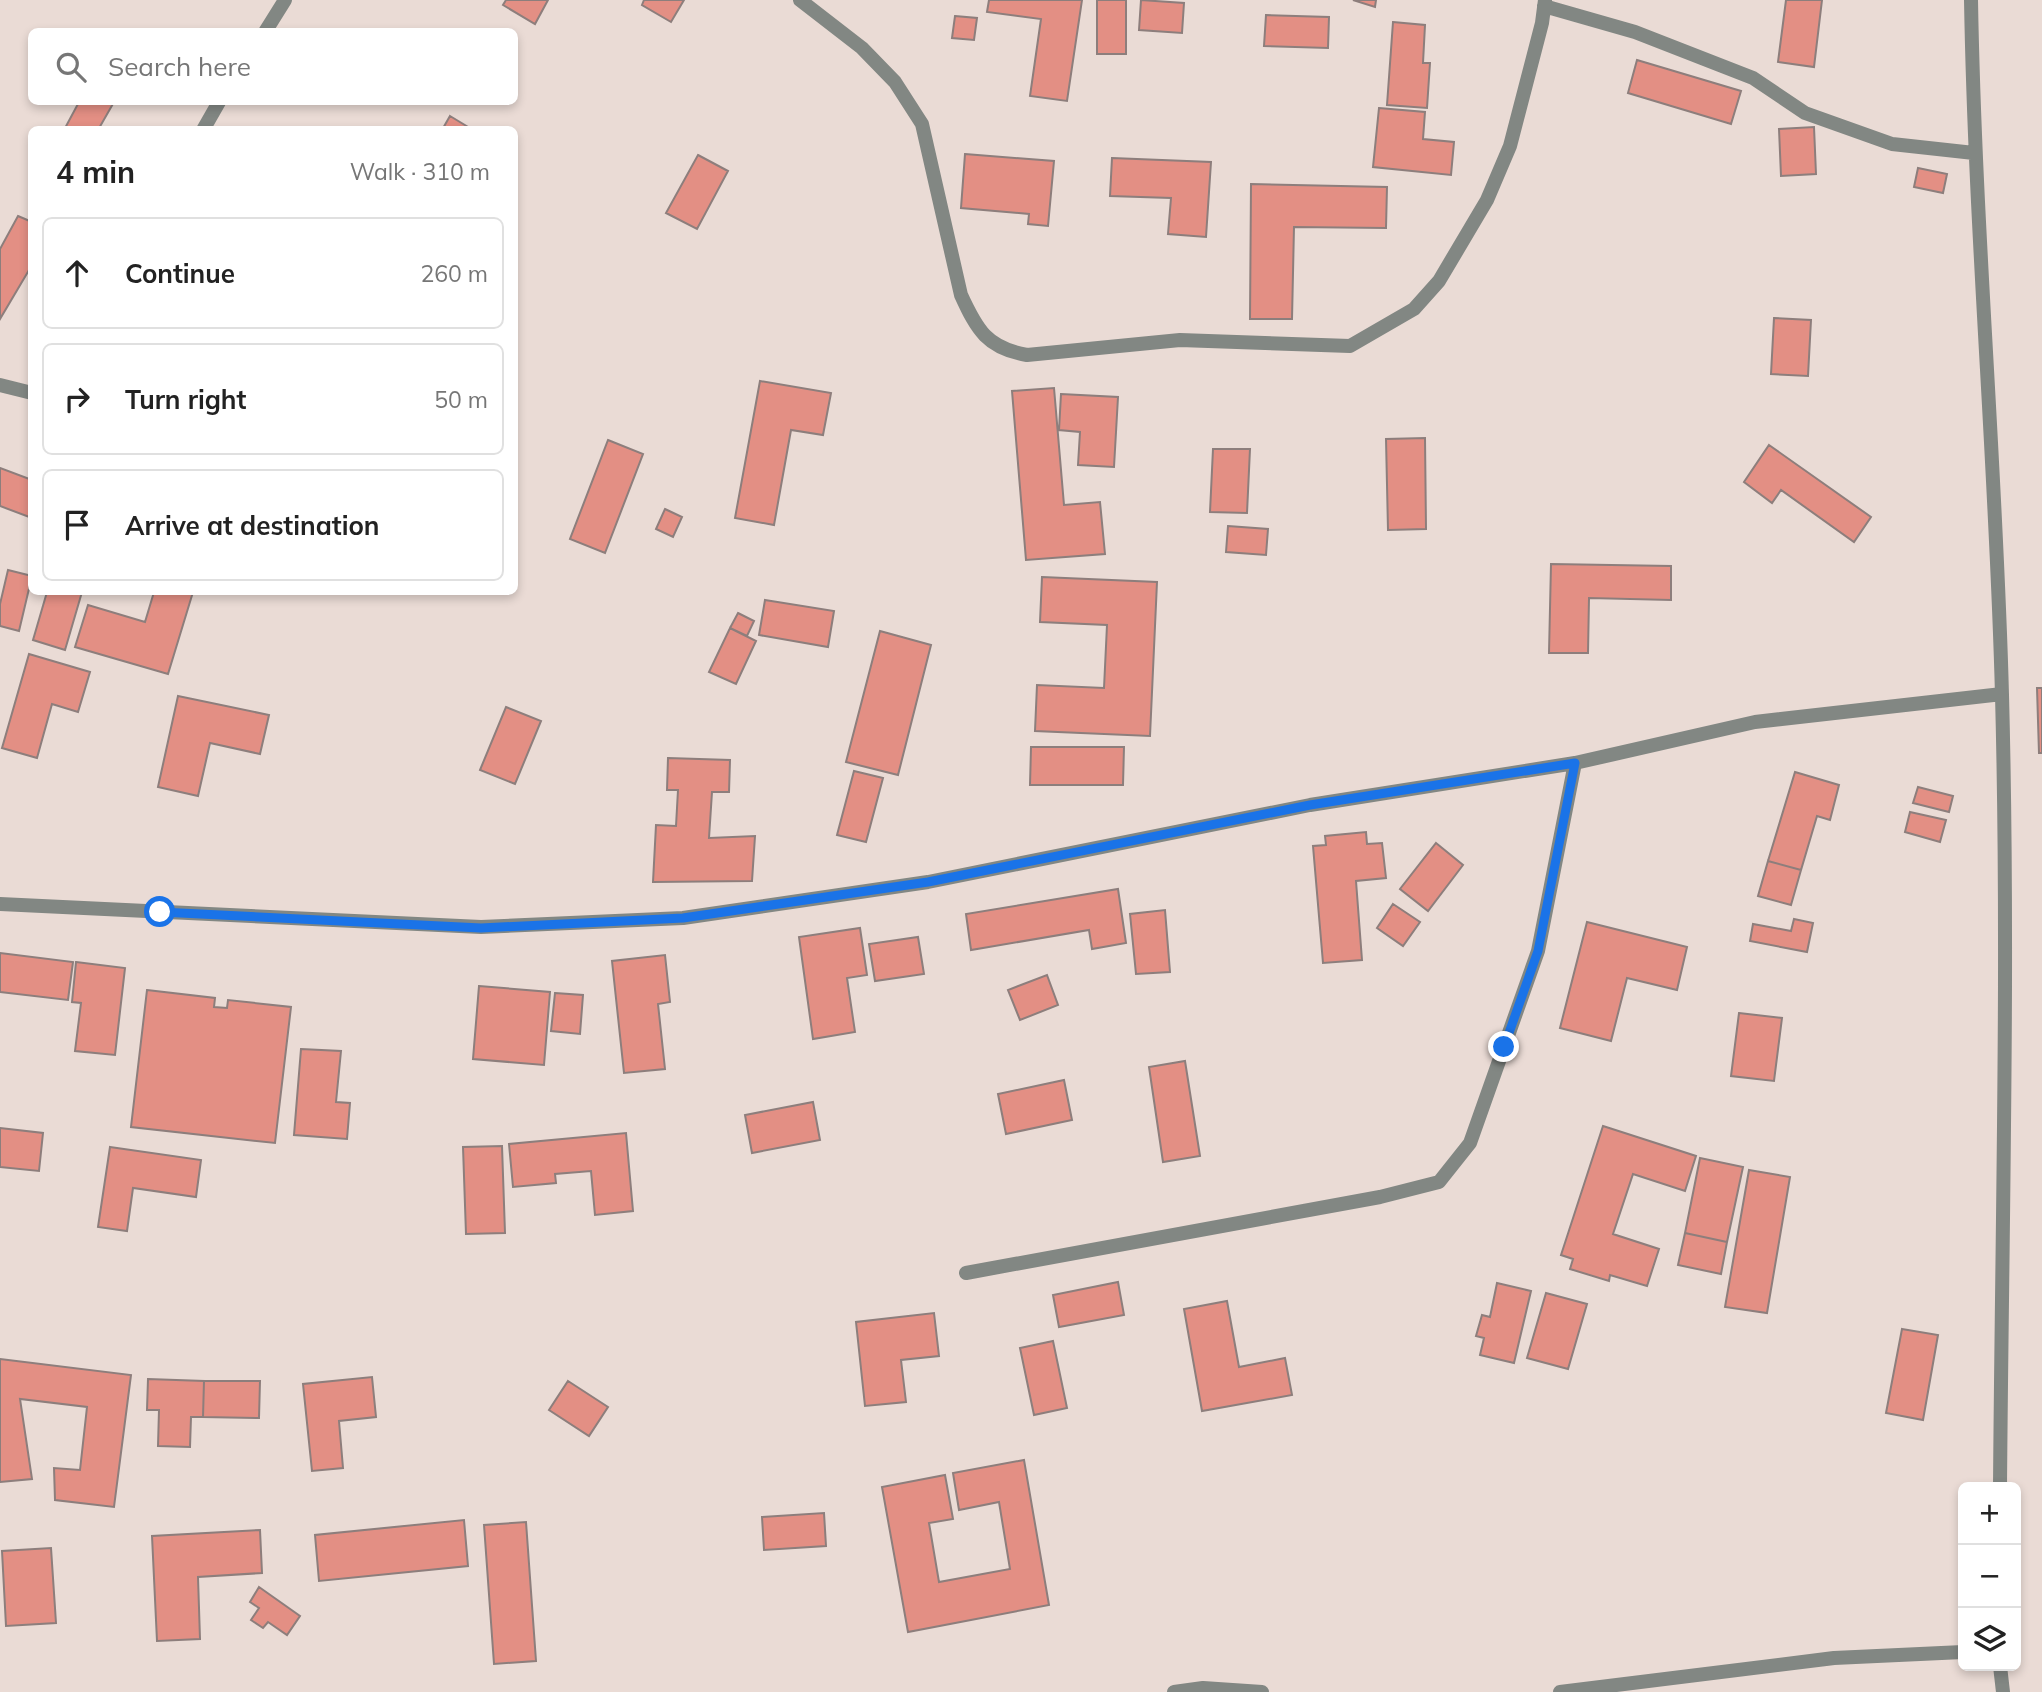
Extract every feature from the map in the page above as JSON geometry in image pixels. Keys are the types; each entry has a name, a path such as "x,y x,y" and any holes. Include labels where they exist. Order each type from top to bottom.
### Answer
{"street":[{"path":"268,28 285,0"},
{"path":"800,0 879,65 895,82 922,124 961,295 972,319 986,339 1006,351 1027,355 1180,340 1350,346 1413,309 1439,281 1487,200 1506,157 1544,3 1635,32 1753,78 1805,113 1892,144 1974,153"},
{"path":"1971,0 1974,153 2002,694 2006,1114 2000,1482"},
{"path":"205,126 217,105"},
{"path":"0,385 28,392"},
{"path":"0,904 481,928 683,918 928,882 1310,805 1575,763 1755,722 2002,694"},
{"path":"966,1273 1380,1197 1439,1182 1470,1143 1538,951 1575,763"},
{"path":"1560,1692 1834,1658 1958,1652"},
{"path":"2001,1671 2003,1692"},
{"path":"1174,1692 1203,1688 1262,1692"}],"building":[{"path":"506,0 548,0 535,24 503,5"},
{"path":"644,0 684,0 671,22 642,5"},
{"path":"989,0 1082,0 1067,101 1030,96 1041,19 987,12"},
{"path":"1097,0 1126,0 1126,54 1097,54"},
{"path":"1141,0 1184,3 1182,33 1139,30"},
{"path":"1353,0 1376,0 1375,7"},
{"path":"1786,0 1822,0 1814,67 1778,62"},
{"path":"1266,15 1329,17 1328,48 1264,46"},
{"path":"955,16 977,18 974,40 952,38"},
{"path":"1393,22 1425,25 1423,63 1430,63 1427,108 1387,105"},
{"path":"1637,60 1741,91 1731,124 1628,93"},
{"path":"77,105 112,105 100,126 66,126"},
{"path":"1379,108 1425,112 1423,139 1454,142 1451,175 1373,167"},
{"path":"450,116 466,126 444,126"},
{"path":"1814,127 1816,174 1781,176 1779,129"},
{"path":"965,154 1054,161 1048,226 1028,224 1029,214 961,208"},
{"path":"698,155 728,171 697,229 666,213"},
{"path":"1112,158 1211,162 1206,237 1168,234 1171,198 1110,196"},
{"path":"1918,168 1947,174 1943,193 1914,187"},
{"path":"1251,184 1387,187 1386,228 1294,227 1292,319 1250,319"},
{"path":"18,216 28,220 28,272 0,319 0,249"},
{"path":"1774,318 1811,320 1808,376 1771,374"},
{"path":"760,381 831,393 823,435 791,430 774,525 735,518"},
{"path":"1054,388 1064,505 1100,502 1105,554 1026,560 1012,391"},
{"path":"1061,394 1118,397 1114,467 1078,465 1080,432 1059,430"},
{"path":"1425,438 1426,529 1388,530 1386,439"},
{"path":"608,440 643,454 605,553 570,539"},
{"path":"1769,445 1871,517 1854,542 1781,490 1772,503 1744,482"},
{"path":"1213,449 1250,449 1247,513 1210,512"},
{"path":"0,468 28,478 28,516 0,506"},
{"path":"665,509 682,517 673,537 656,529"},
{"path":"1228,526 1268,529 1266,555 1226,552"},
{"path":"1551,564 1671,566 1671,600 1589,598 1588,653 1549,653"},
{"path":"8,570 28,575 28,593 19,631 0,626 0,604"},
{"path":"1042,577 1157,582 1150,736 1035,731 1037,685 1104,688 1107,625 1040,622"},
{"path":"46,595 81,595 65,650 33,640"},
{"path":"153,595 192,595 168,674 75,647 88,605 145,622"},
{"path":"765,600 834,611 828,647 759,635"},
{"path":"738,613 754,621 747,636 730,628"},
{"path":"730,628 756,641 736,684 709,672"},
{"path":"880,631 931,645 898,775 846,762"},
{"path":"29,654 90,672 78,712 52,704 37,758 2,748"},
{"path":"2037,688 2042,688 2042,753 2039,753"},
{"path":"178,696 269,715 260,754 210,743 198,796 158,787"},
{"path":"506,707 541,721 515,784 480,770"},
{"path":"1031,747 1124,747 1123,785 1030,785"},
{"path":"668,758 730,760 729,792 712,792 709,838 755,836 752,881 653,882 656,825 676,826 678,790 667,790"},
{"path":"854,771 883,778 866,842 837,835"},
{"path":"1795,772 1839,785 1830,820 1817,816 1801,870 1768,861"},
{"path":"1918,787 1953,796 1949,812 1913,803"},
{"path":"1910,812 1946,820 1940,842 1905,832"},
{"path":"1366,832 1367,844 1382,843 1386,878 1356,881 1362,960 1323,963 1313,846 1326,845 1325,836"},
{"path":"1436,843 1463,865 1428,911 1400,889"},
{"path":"1768,861 1801,870 1791,905 1758,896"},
{"path":"1118,889 1126,943 1092,949 1089,930 971,950 966,914"},
{"path":"1393,904 1420,922 1403,946 1377,928"},
{"path":"1165,910 1170,972 1136,974 1130,914"},
{"path":"1794,919 1813,923 1807,952 1750,941 1753,924 1791,931"},
{"path":"1587,922 1687,947 1677,990 1627,978 1611,1041 1560,1028"},
{"path":"860,928 867,975 847,978 855,1032 813,1039 799,937"},
{"path":"918,937 924,974 875,981 869,944"},
{"path":"0,953 73,962 68,1000 0,992"},
{"path":"665,955 670,1002 658,1004 665,1069 624,1073 612,961"},
{"path":"76,962 125,968 115,1055 75,1051 81,1003 72,1002"},
{"path":"1047,975 1058,1005 1020,1020 1008,990"},
{"path":"479,986 550,992 544,1065 473,1059"},
{"path":"147,990 215,998 214,1007 227,1008 228,1000 291,1007 275,1143 131,1127"},
{"path":"555,993 583,995 580,1034 551,1031"},
{"path":"1739,1013 1782,1018 1774,1081 1731,1076"},
{"path":"301,1049 341,1051 336,1102 350,1103 347,1139 294,1135"},
{"path":"1185,1061 1200,1156 1163,1162 1149,1067"},
{"path":"1064,1080 1072,1120 1006,1134 998,1094"},
{"path":"813,1102 820,1140 752,1153 745,1115"},
{"path":"1603,1126 1696,1156 1685,1191 1633,1174 1613,1234 1659,1249 1647,1286 1610,1275 1609,1281 1570,1269 1573,1259 1561,1255"},
{"path":"0,1128 43,1133 39,1171 0,1167"},
{"path":"626,1133 633,1211 595,1215 591,1171 555,1174 556,1183 513,1187 509,1144"},
{"path":"502,1146 505,1233 466,1234 463,1147"},
{"path":"110,1147 201,1160 196,1197 133,1188 127,1231 98,1227"},
{"path":"1700,1158 1743,1167 1727,1242 1685,1233"},
{"path":"1749,1170 1790,1177 1767,1313 1725,1307"},
{"path":"1685,1233 1727,1242 1721,1274 1678,1265"},
{"path":"1118,1282 1124,1315 1059,1327 1053,1295"},
{"path":"1497,1283 1531,1291 1514,1363 1480,1355 1484,1338 1476,1336 1482,1315 1490,1317"},
{"path":"1546,1293 1587,1304 1568,1369 1527,1358"},
{"path":"1227,1301 1239,1367 1285,1358 1292,1395 1202,1411 1184,1309"},
{"path":"934,1313 939,1356 901,1360 906,1402 865,1406 856,1322"},
{"path":"1902,1329 1938,1335 1923,1420 1886,1413"},
{"path":"1053,1341 1067,1408 1034,1415 1020,1348"},
{"path":"0,1359 131,1375 114,1507 55,1500 54,1468 80,1470 87,1407 20,1399 32,1479 0,1482"},
{"path":"372,1377 376,1417 339,1421 343,1468 312,1471 303,1384"},
{"path":"148,1379 204,1381 203,1417 191,1417 190,1447 158,1446 159,1410 147,1410"},
{"path":"204,1381 260,1381 259,1418 203,1417"},
{"path":"568,1381 608,1407 589,1436 549,1410"},
{"path":"1024,1460 1049,1605 908,1632 882,1487 945,1475 953,1519 929,1523 939,1582 1010,1569 999,1502 959,1510 953,1473"},
{"path":"824,1513 826,1546 764,1550 762,1517"},
{"path":"464,1520 468,1566 319,1581 315,1535"},
{"path":"526,1522 536,1661 494,1664 484,1525"},
{"path":"260,1530 262,1573 198,1577 200,1639 157,1641 152,1536"},
{"path":"51,1548 56,1623 6,1626 2,1551"},
{"path":"259,1587 300,1616 287,1635 268,1622 263,1628 251,1620 259,1608 250,1602"}],"route":[{"path":"160,912 481,928 683,918 928,882 1310,805 1575,763 1538,951 1504,1047"}]}
